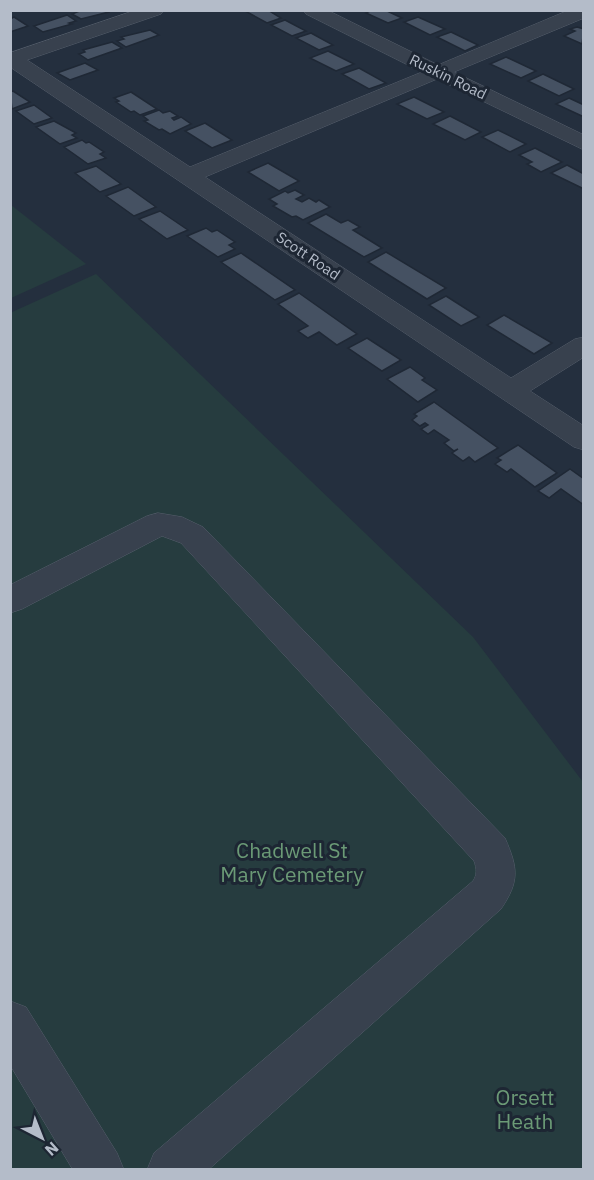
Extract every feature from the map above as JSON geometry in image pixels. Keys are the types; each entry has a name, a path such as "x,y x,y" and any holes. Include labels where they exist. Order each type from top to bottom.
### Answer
{"street":[{"name":"Scott Road","path":"155,10 33,62 188,176 584,440"},
{"name":"Ruskin Road","path":"312,10 584,144"},
{"path":"188,176 584,11"},
{"path":"510,391 584,345"},
{"path":"10,600 158,524 171,525 192,535 491,850 497,868 496,882 487,895 171,1170"},
{"path":"10,1023 100,1170"}],"green space":[{"path":"11,205 86,264 11,298"},
{"name":"Chadwell St Mary Cemetery","path":"96,274 473,637 583,782 583,1169 11,1169 10,313"}],"building":[{"path":"82,10 108,10 109,12 81,19 72,14"},
{"path":"268,10 281,18 267,23 247,12"},
{"path":"372,10 385,10 402,18 388,23 366,13"},
{"path":"67,15 76,21 43,32 34,26"},
{"path":"14,17 28,26 10,32 10,19"},
{"path":"418,17 445,29 430,35 404,22"},
{"path":"285,20 306,31 292,36 271,25"},
{"path":"577,27 584,29 582,44 564,36 575,31 570,29"},
{"path":"150,30 159,35 126,47 117,41 124,39 121,37"},
{"path":"451,32 478,45 465,51 437,37"},
{"path":"311,33 333,45 319,50 296,38"},
{"path":"112,42 122,48 88,60 79,54 85,52 83,50"},
{"path":"328,51 354,64 336,71 310,58"},
{"path":"506,57 536,71 521,78 490,64"},
{"path":"85,63 98,70 70,80 57,73"},
{"path":"359,68 386,83 369,89 342,74"},
{"path":"543,74 574,89 559,96 528,81"},
{"path":"13,91 30,102 12,109 10,92"},
{"path":"131,92 157,109 140,115 134,111 131,112 116,102 119,101 114,98"},
{"path":"414,97 444,112 427,119 397,104"},
{"path":"569,98 584,105 584,117 556,104"},
{"path":"34,105 52,118 34,124 16,111"},
{"path":"159,110 163,113 170,111 178,116 172,118 174,120 181,117 191,124 170,134 144,121 148,120 143,116"},
{"path":"450,116 481,132 465,140 433,124"},
{"path":"54,121 76,133 72,135 77,138 60,144 36,127"},
{"path":"205,123 232,140 212,148 185,131"},
{"path":"498,130 526,144 510,152 482,137"},
{"path":"82,140 104,152 100,154 106,158 88,164 64,147"},
{"path":"535,148 562,162 541,172 527,164 532,162 519,155"},
{"path":"268,163 299,181 279,191 248,172"},
{"path":"567,165 584,174 584,189 551,173"},
{"path":"96,166 121,184 100,192 75,173"},
{"path":"128,187 156,207 134,216 106,196"},
{"path":"295,190 304,195 296,199 302,202 309,198 316,202 319,200 330,207 303,220 296,216 292,217 273,206 277,204 269,199 285,191 288,193"},
{"path":"160,211 188,230 167,239 139,219"},
{"path":"326,214 341,223 348,220 360,227 353,230 382,248 364,257 308,223"},
{"path":"206,228 212,232 217,230 235,242 229,245 235,249 218,257 187,236"},
{"path":"386,252 446,288 427,299 368,262"},
{"path":"241,253 295,290 275,300 221,262"},
{"path":"299,293 357,334 337,345 319,332 308,338 298,331 308,326 278,304"},
{"path":"446,296 479,317 461,326 429,305"},
{"path":"504,315 552,343 534,354 487,325"},
{"path":"367,338 401,360 382,371 348,348"},
{"path":"410,367 425,378 422,380 437,390 418,402 387,379"},
{"path":"434,402 498,448 475,462 469,457 463,461 452,453 458,449 454,451 444,443 449,440 434,430 428,434 421,429 428,425 425,423 420,426 412,420 417,416 414,414"},
{"path":"518,445 557,473 535,487 511,469 507,472 495,464 501,460 497,458"},
{"path":"570,469 584,479 584,505 561,489 549,498 538,491"}],"park label":[{"name":"Orsett Heath","path":"525,1110"}]}
